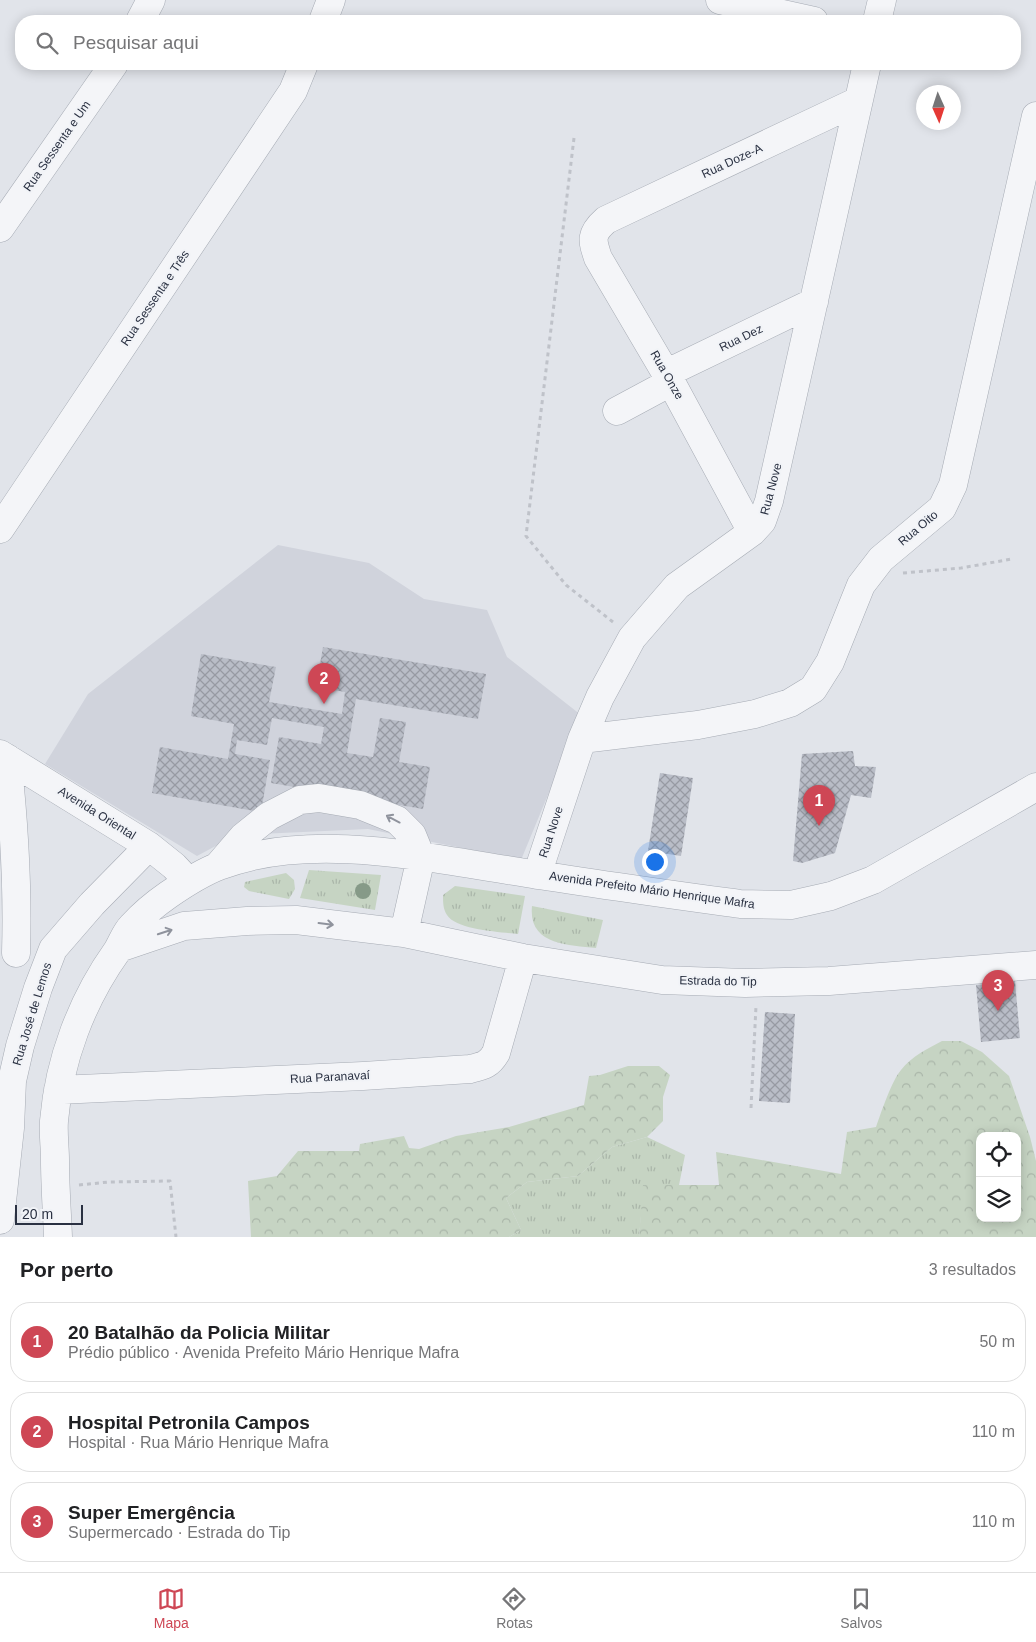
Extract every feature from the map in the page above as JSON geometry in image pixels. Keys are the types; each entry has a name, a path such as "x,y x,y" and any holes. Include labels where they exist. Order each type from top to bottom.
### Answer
{"street":[{"path":"143,15 151,0"},
{"path":"325,15 331,0"},
{"path":"720,0 787,15"},
{"path":"878,15 882,0"},
{"name":"Rua Sessenta e Um","path":"0,228 110,70"},
{"name":"Rua Sessenta e Três","path":"1,526 292,91 301,70"},
{"name":"Rua Nove","path":"537,875 582,739 600,697 632,638 677,586 752,532 762,521 769,501 866,70"},
{"name":"Rua Doze-A","path":"606,220 858,101"},
{"name":"Rua Oito","path":"582,739 698,725 755,714 790,704 813,689 830,662 861,585 880,559 942,508 953,485 1036,116"},
{"name":"Rua Onze","path":"606,220 596,228 593,237 598,258 669,378 752,532"},
{"name":"Rua Dez","path":"617,411 669,378 814,302"},
{"path":"3,756 10,791 8,954 53,949"},
{"name":"Avenida Oriental","path":"3,756 150,846 174,866 188,881"},
{"name":"Avenida Prefeito Mário Henrique Mafra","path":"218,866 251,856 298,850 347,849 421,857 740,904 791,905 831,896 873,880 1036,787"},
{"path":"58,1237 54,1123 62,1069 92,988 130,928 147,911 188,881 218,866 242,837 269,816 300,800 320,798 360,804 397,820 412,835 421,857 404,933"},
{"name":"Rua José de Lemos","path":"0,1220 10,1128 5,1106 20,1046 38,988 53,949 92,904 150,846"},
{"name":"Estrada do Tip","path":"119,948 184,926 246,921 296,920 404,933 523,958 662,980 757,983 829,982 1036,965"},
{"name":"Rua Paranavaí","path":"58,1090 363,1076 470,1069 492,1061 496,1053 523,958"}],"path":[{"path":"574,138 526,536 566,586 632,638"},
{"path":"868,576 961,568 1012,560"},
{"path":"750,1108 757,983"},
{"path":"56,1188 109,1182 170,1181 176,1237"}],"shaded area":[{"path":"278,545 369,563 424,599 487,610 507,657 581,715 521,860 368,829 236,835 197,856 45,764 88,694"}],"green space":[{"path":"309,870 381,875 375,910 300,898"},
{"path":"286,873 294,880 295,889 289,899 249,891 244,887 245,882"},
{"path":"455,886 525,896 518,934 469,927 452,920 445,910 443,895"},
{"path":"532,906 603,920 596,948 562,944 543,936 536,929 532,919"},
{"path":"942,1041 961,1041 982,1052 1009,1076 1030,1137 1036,1161 1036,1237 639,1237 643,1185 719,1185 716,1152 841,1174 847,1132 876,1127 894,1081 905,1065 925,1050"},
{"path":"628,1066 659,1066 670,1075 663,1097 663,1121 647,1137 612,1147 578,1176 527,1182 506,1198 521,1230 509,1237 251,1237 248,1181 277,1176 298,1151 359,1151 360,1144 404,1136 409,1148 419,1149 456,1136 509,1127 584,1105 589,1076 600,1075"},
{"path":"647,1137 685,1155 679,1185 644,1185 639,1237 509,1237 521,1230 506,1198 527,1182 578,1176 612,1147"}],"building":[{"path":"323,647 486,674 478,719 356,699 347,753 373,757 380,718 406,722 399,762 430,767 423,809 271,783 279,737 321,744 324,727 272,718 267,745 237,740 235,754 270,760 261,812 152,793 160,747 228,759 234,724 191,716 201,654 276,667 269,702 342,714 345,692 316,687"},
{"path":"853,751 855,766 876,767 871,798 851,795 835,853 802,863 793,861 802,754"},
{"path":"660,773 693,778 681,856 648,851"},
{"path":"1015,981 1020,1038 981,1042 976,985"},
{"path":"765,1012 795,1014 790,1103 759,1101"}],"place":[{"name":"Hospital Petronila Campos","path":"324,704"},
{"name":"20 Batalhão da Policia Militar","path":"819,826"},
{"name":"Super Emergência","path":"998,1011"}]}
